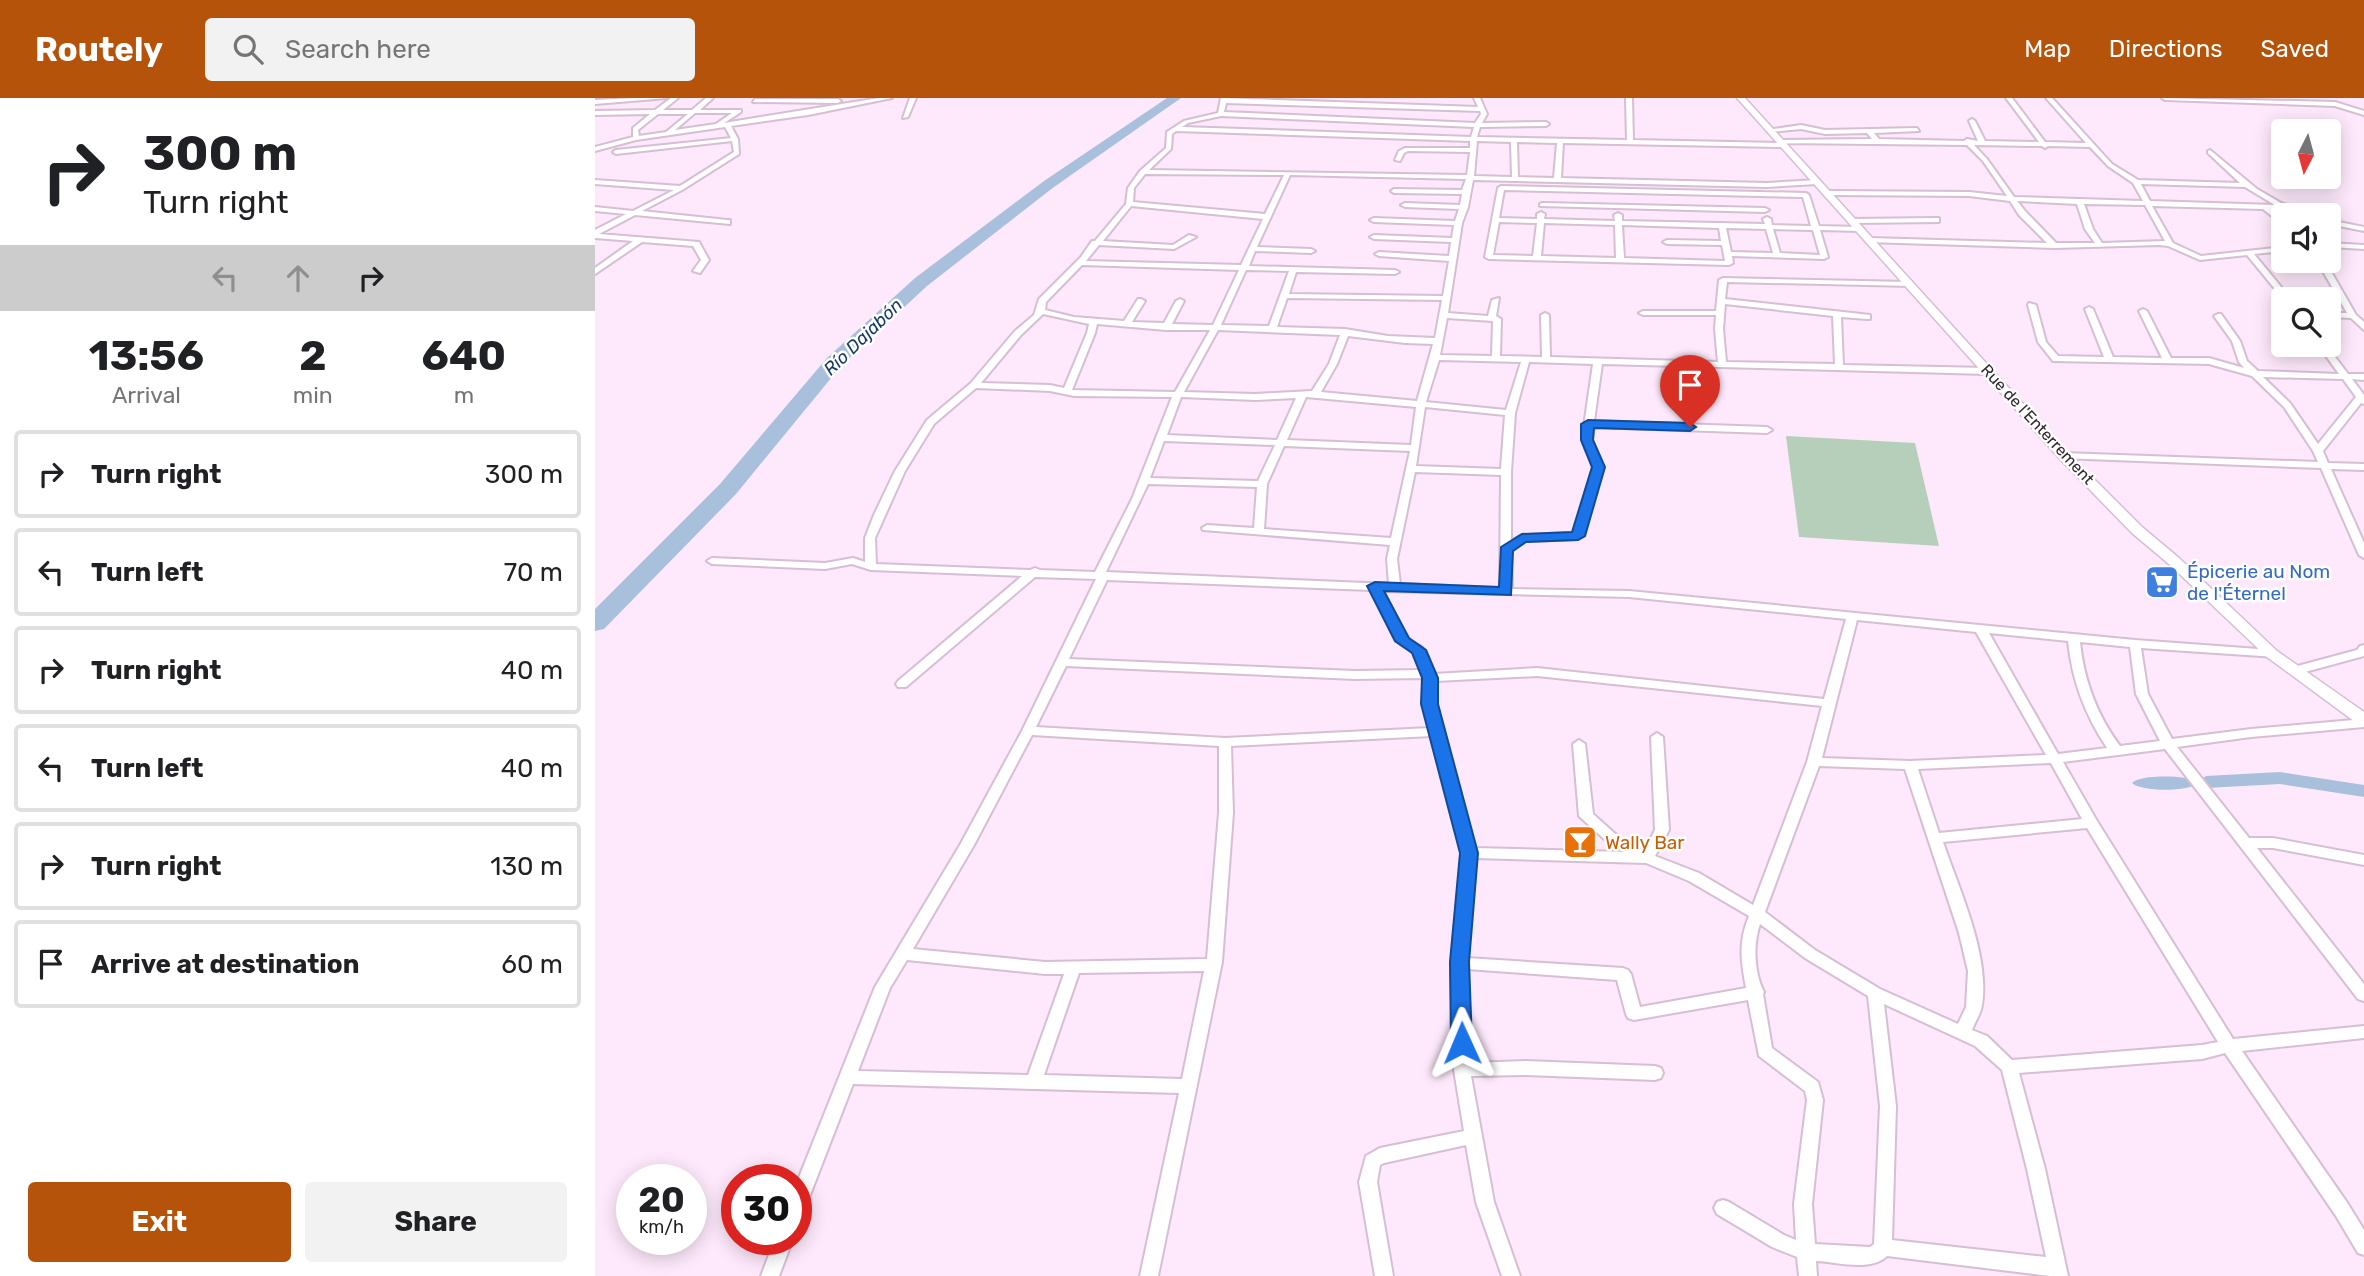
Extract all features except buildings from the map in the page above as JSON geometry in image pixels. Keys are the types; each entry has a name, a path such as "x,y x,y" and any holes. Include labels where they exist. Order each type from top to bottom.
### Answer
{"street":[{"path":"595,102 664,98"},
{"path":"636,138 635,129 675,98"},
{"path":"668,134 710,98"},
{"path":"715,127 758,100 859,98"},
{"path":"595,149 636,138 887,98"},
{"path":"905,117 913,98"},
{"path":"1395,587 1392,559 1415,448 1421,404 1435,357 1458,223 1471,177 1472,139 1476,125 1484,114 1477,98"},
{"path":"1629,98 1630,142"},
{"name":"Rue de l'Enterrement","path":"1741,98 2064,456 2137,530 2174,561 2272,654 2364,721"},
{"path":"2009,98 2045,146"},
{"path":"2049,98 2110,165 2136,182 2170,244"},
{"path":"2165,98 2335,104 2364,113"},
{"path":"1221,114 1224,99 1481,109"},
{"path":"1321,117 1330,103"},
{"path":"1378,135 1402,105"},
{"path":"595,113 739,111"},
{"path":"871,566 870,538 900,471 930,422 974,384 1041,311 1042,301 1079,263 1129,204 1131,188 1142,172 1169,148 1169,133 1173,130 1195,119 1221,114 1476,125 1546,124"},
{"path":"1972,121 1982,142"},
{"path":"595,235 737,153 735,139 727,125"},
{"path":"1770,130 1801,127 1825,132 1917,130"},
{"path":"1173,130 1630,142 1967,141 2045,146 2093,145"},
{"path":"1869,131 1877,141"},
{"path":"615,152 735,139"},
{"path":"1514,139 1515,179"},
{"path":"1557,180 1560,140"},
{"path":"1967,141 1996,173 2010,198 2055,246"},
{"path":"1398,160 1401,152 1408,149 1473,150"},
{"path":"2210,152 2244,185 2275,203"},
{"path":"1142,172 1767,185 1817,182"},
{"path":"812,1166 883,987 967,845 1028,731 1144,481 1178,394 1215,329 1288,173"},
{"path":"595,181 680,188"},
{"path":"2136,182 2244,185"},
{"path":"1722,225 1727,254 1729,263 1489,257 1501,188 1806,195 1825,257 1727,254"},
{"path":"1537,258 1544,189"},
{"path":"1394,191 1465,192"},
{"path":"1619,191 1620,261"},
{"path":"1691,193 1694,225"},
{"path":"1828,193 1969,194 2010,198 2271,207"},
{"path":"1762,194 1777,256"},
{"path":"2080,201 2089,229 2100,245"},
{"path":"1129,204 1269,217"},
{"path":"1405,205 1464,207"},
{"path":"1542,205 1765,210"},
{"path":"2265,207 2271,212"},
{"path":"595,209 727,222"},
{"path":"1374,220 1458,223"},
{"path":"1495,220 1815,227 1936,220"},
{"path":"1665,224 1668,262"},
{"path":"2341,224 2364,229"},
{"path":"595,235 695,244 705,260 697,271"},
{"path":"1095,243 1174,247 1192,237"},
{"path":"1374,237 1456,240"},
{"path":"595,272 641,239"},
{"path":"1870,240 2055,246 2170,244 2200,258 2271,250"},
{"path":"1667,242 1725,243"},
{"path":"2341,246 2364,247"},
{"path":"1253,249 1311,251"},
{"path":"2249,253 2277,287"},
{"path":"1379,254 1453,259"},
{"path":"1079,263 1395,272"},
{"path":"1272,329 1293,270"},
{"path":"2328,273 2353,316 2364,327"},
{"path":"1721,363 1720,313 1723,280 1732,278 1909,284"},
{"path":"1284,296 1447,298"},
{"path":"1492,317 1496,300"},
{"path":"1126,324 1141,301"},
{"path":"1166,327 1180,301"},
{"path":"1721,301 1867,317"},
{"path":"2032,305 2042,342 2056,359 2210,360 2255,374 2364,377"},
{"path":"2089,309 2109,358"},
{"path":"2143,310 2167,359"},
{"path":"1041,311 1093,322 1215,329 1345,332 1396,340 1438,341"},
{"path":"1643,313 1720,313"},
{"path":"1837,313 1839,365"},
{"path":"1444,315 1497,319 1496,358"},
{"path":"1545,315 1546,359"},
{"path":"2341,315 2353,316"},
{"path":"2218,316 2236,341 2243,362 2287,405 2318,451 2361,540 2364,555"},
{"path":"1067,393 1093,322"},
{"path":"1315,394 1333,364 1345,332"},
{"path":"1435,357 1839,365 1988,371"},
{"path":"2318,451 2363,399 2331,357"},
{"path":"1506,592 1506,471 1510,413 1526,358"},
{"path":"1506,550 1522,538 1578,536 1598,467 1587,440 1598,362"},
{"path":"974,384 1050,388 1067,393 1255,397 1315,394 1510,413"},
{"path":"1259,531 1262,484 1301,395"},
{"path":"1588,424 1767,429"},
{"path":"1161,438 1415,448"},
{"path":"2064,456 2364,467"},
{"path":"1411,469 1506,471"},
{"path":"1144,481 1262,484"},
{"path":"1207,528 1396,542"},
{"path":"712,561 825,566 853,561 871,566 1506,592 1629,594 2135,644 2272,654"},
{"path":"902,684 1035,571"},
{"path":"1375,586 1402,641 1418,650 1429,676 1430,704 1469,853 1459,962 1462,1070 1485,1202 1511,1276"},
{"path":"1808,1276 1803,1204 1815,1100 1812,1087 1765,1051 1748,957 1749,934 1814,762 1851,616"},
{"path":"1980,628 2091,823 2229,1046 2342,1210 2364,1247"},
{"path":"2074,638 2076,667 2083,690 2097,725 2117,752"},
{"path":"2135,644 2142,694 2169,745 2364,995"},
{"path":"2294,671 2361,653 2364,649"},
{"path":"1061,662 1355,675 1429,676 1537,672 1829,703"},
{"path":"1814,762 1910,765 2056,759 2364,721"},
{"path":"1028,731 1225,742 1437,732"},
{"path":"1647,858 1662,830 1657,737"},
{"path":"1149,1276 1213,965 1226,813 1225,742"},
{"path":"1579,744 1586,816 1617,843 1694,877 1757,914 1810,954 1875,993 1981,1041 2009,1067 2059,1271 1883,1247"},
{"path":"1910,765 1976,971 1974,1007 1963,1031"},
{"path":"1935,838 2091,823"},
{"path":"2247,843 2273,843 2364,860"},
{"path":"1469,853 1647,858"},
{"path":"903,954 1073,969 1213,965"},
{"path":"1459,962 1623,974 1634,1014 1756,992"},
{"path":"1034,1081 1073,969"},
{"path":"1723,1208 1778,1241 1806,1252 1869,1256 1876,1254 1883,1247 1888,1106 1875,993"},
{"path":"2009,1067 2201,1052 2229,1046 2364,1032"},
{"path":"1462,1070 1526,1068 1655,1073"},
{"path":"846,1077 1188,1086"},
{"path":"1384,1276 1368,1182 1371,1161 1380,1156 1474,1136"},
{"path":"770,1276 778,1255"}],"green space":[{"path":"1786,436 1915,443 1939,546 1799,537"}],"waterway":[{"name":"Río Dajabón","path":"595,624 728,489 834,362 921,282 1049,184 1175,98"},
{"path":"2206,782 2280,778 2364,791"},
{"path":"2141,783 2190,783"}],"place":[{"name":"Épicerie au Nom de l'Éternel","path":"2162,582"},
{"name":"Wally Bar","path":"1580,842"}],"route":[{"path":"1462,1043 1459,962 1469,853 1430,704 1430,678 1418,650 1402,641 1375,586 1506,592 1506,550 1522,538 1578,536 1598,467 1587,440 1588,424 1690,427"}]}
